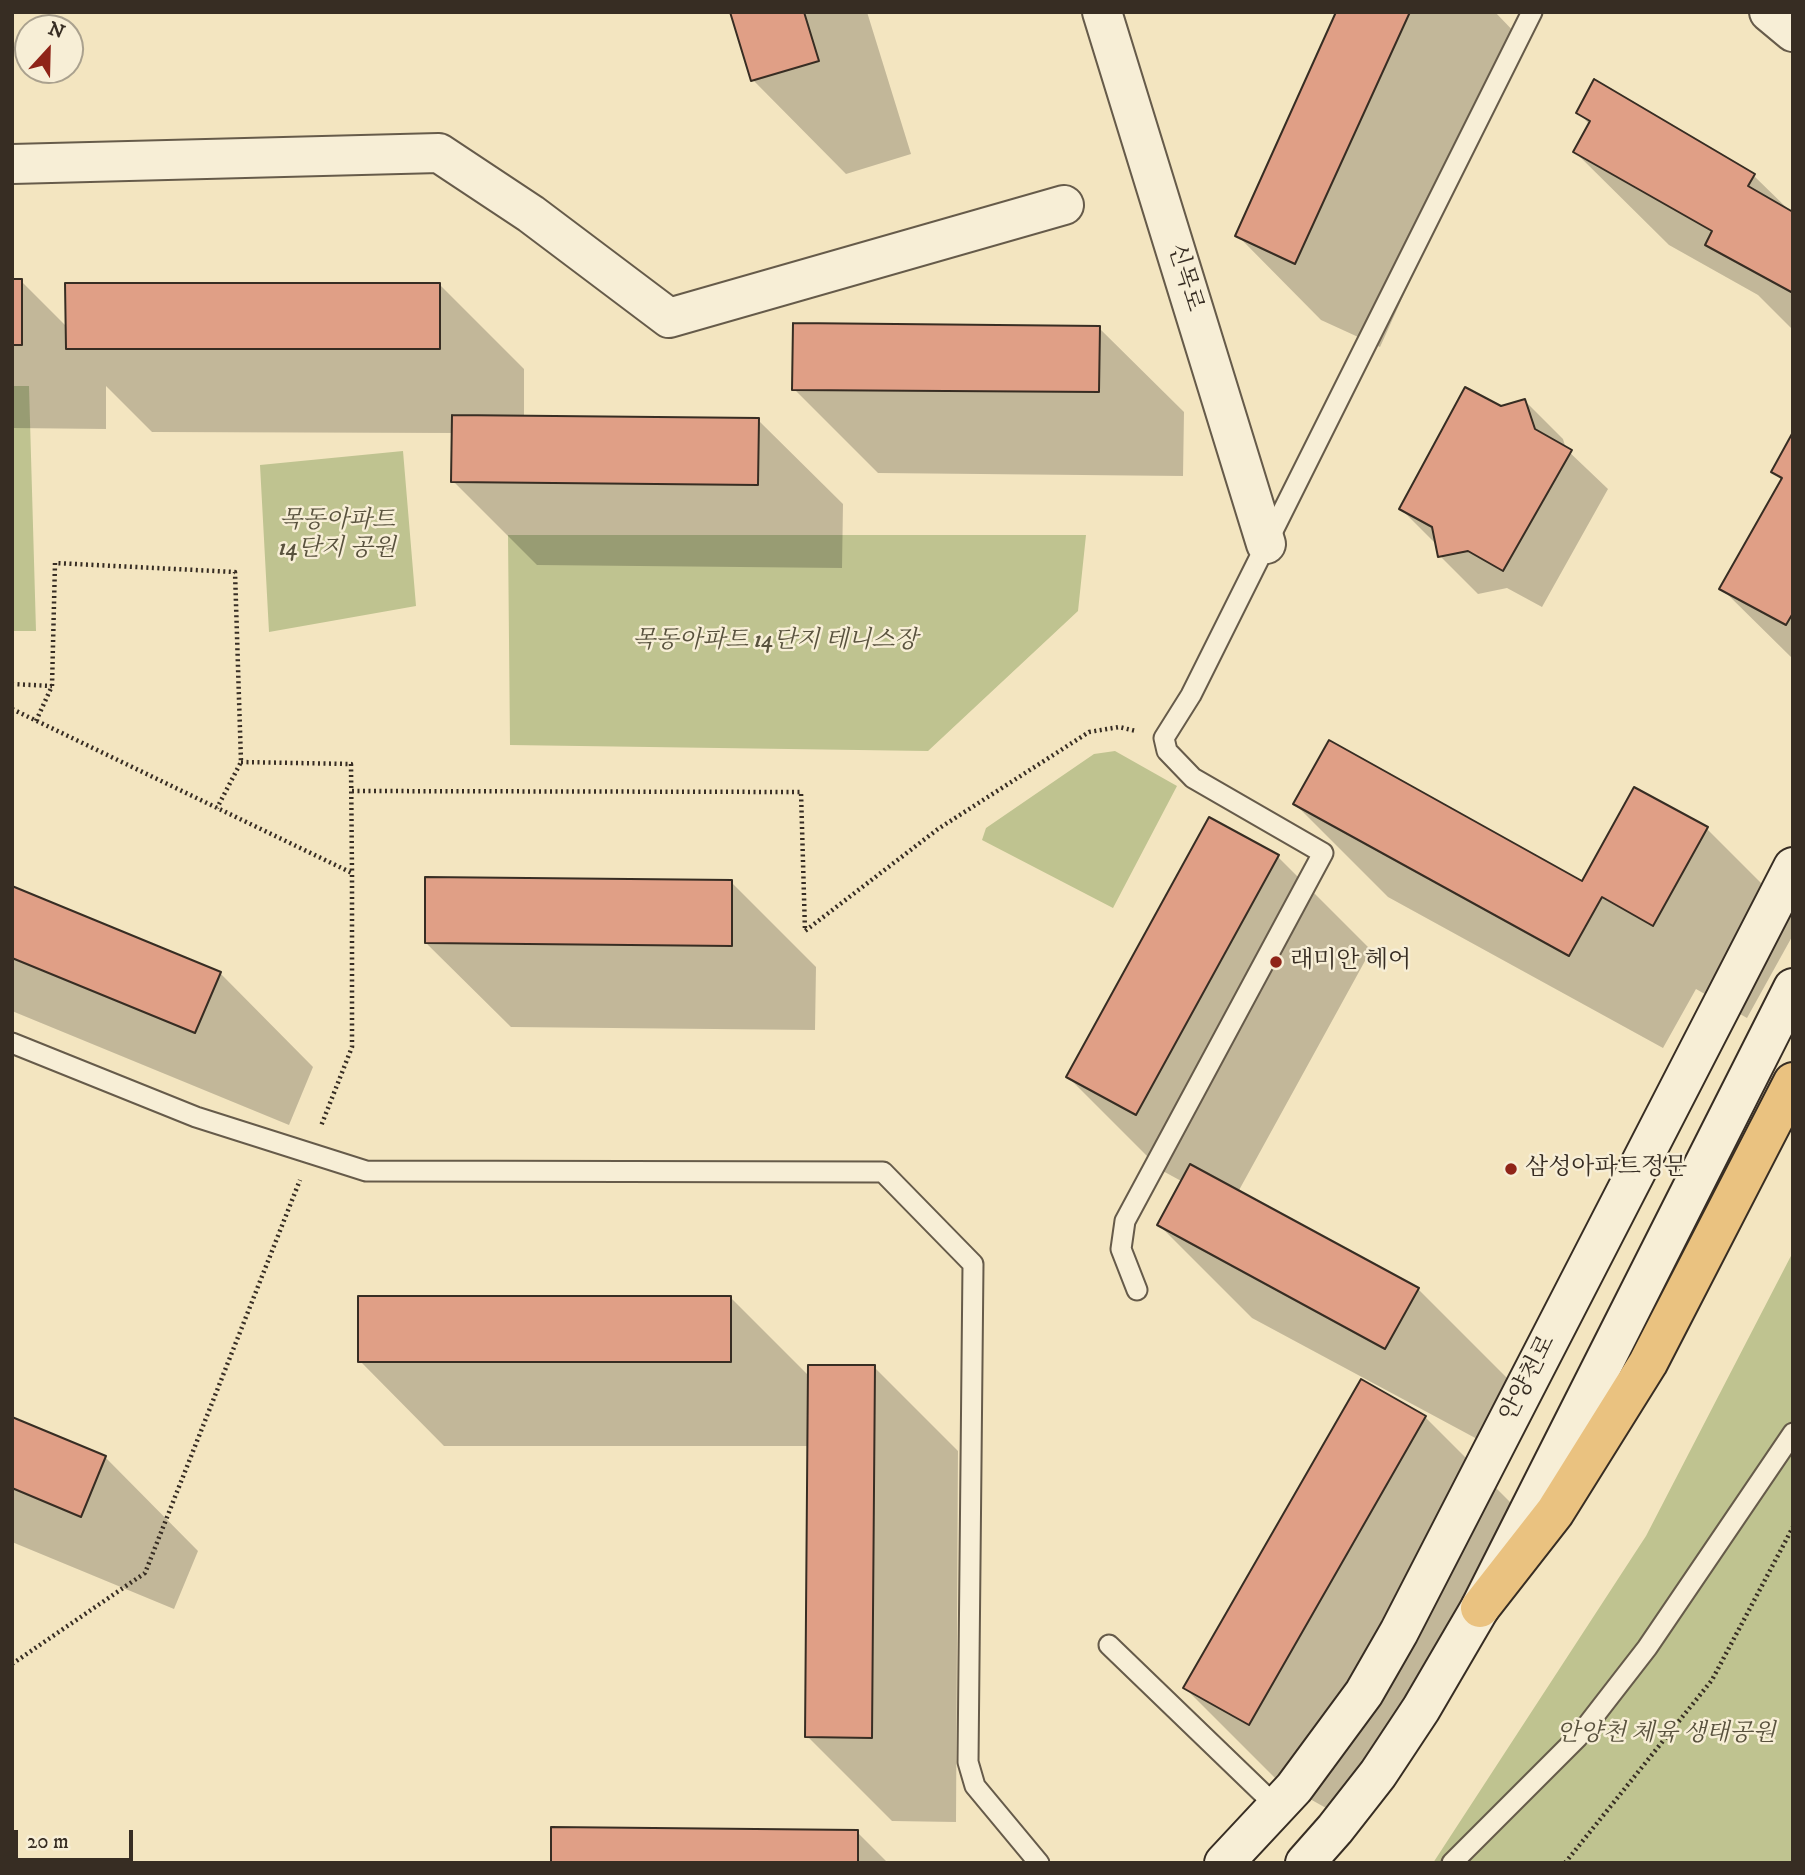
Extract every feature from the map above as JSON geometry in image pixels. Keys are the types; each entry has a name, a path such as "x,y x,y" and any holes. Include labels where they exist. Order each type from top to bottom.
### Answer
{"main road":[{"name":"신목로","path":"1102,12 1266,544"},
{"path":"1769,12 1793,32"},
{"path":"12,164 439,153 531,214 669,318 1064,205"},
{"name":"안양천로","path":"1224,1863 1294,1788 1364,1693 1399,1632 1793,867"},
{"path":"1305,1863 1378,1774 1421,1709 1480,1608 1793,988"},
{"path":"1480,1608 1555,1512 1648,1363 1793,1082"}],"lane":[{"path":"1137,1290 1121,1249 1125,1221 1323,853 1192,778 1167,751 1164,738 1191,695 1532,12"},
{"path":"12,1043 196,1117 366,1171 883,1172 972,1264 968,1762 975,1786 1039,1863"},
{"path":"1452,1863 1578,1737 1647,1648 1793,1433"},
{"path":"1109,1645 1277,1807"}],"path":[{"path":"36,721 52,686 55,563 236,572 242,762 217,808"},
{"path":"12,684 52,686"},
{"path":"352,790 801,792 805,931 938,829 1089,732 1119,727 1164,738"},
{"path":"242,762 351,764 352,873"},
{"path":"1566,1863 1712,1680 1793,1527"}],"green space":[{"path":"12,386 29,386 36,631 12,631"},
{"name":"목동아파트 14단지 공원","path":"403,451 416,606 269,632 260,465"},
{"name":"목동아파트 14단지 테니스장","path":"508,535 1086,535 1078,611 928,751 510,745"},
{"path":"1115,751 1177,786 1113,908 982,840 986,828 1094,754"},
{"name":"안양천 체육 생태공원","path":"1793,1252 1793,1863 1433,1863 1646,1536"}],"building":[{"path":"730,12 804,12 819,61 751,81"},
{"path":"1336,12 1410,12 1295,264 1235,236"},
{"path":"1594,79 1755,174 1748,186 1793,212 1793,293 1705,245 1712,231 1573,152 1590,121 1576,113"},
{"path":"12,279 22,279 22,345 12,345"},
{"path":"65,283 440,283 440,349 66,349"},
{"path":"793,323 1100,326 1099,392 792,390"},
{"path":"1465,387 1501,406 1525,399 1535,429 1572,450 1503,571 1468,551 1438,557 1432,527 1399,509"},
{"path":"452,415 759,418 758,485 451,482"},
{"path":"1793,432 1793,613 1786,625 1719,589 1782,478 1771,472"},
{"path":"1329,740 1582,881 1634,787 1708,827 1653,926 1602,897 1569,956 1293,804"},
{"path":"1209,817 1279,855 1136,1115 1066,1077"},
{"path":"425,877 732,880 732,946 425,943"},
{"path":"12,886 221,972 195,1033 12,958"},
{"path":"1190,1164 1419,1288 1385,1349 1157,1225"},
{"path":"358,1296 731,1296 731,1362 358,1362"},
{"path":"808,1365 875,1365 872,1738 805,1737"},
{"path":"1361,1379 1426,1416 1249,1725 1183,1688"},
{"path":"12,1417 106,1456 81,1517 12,1488"},
{"path":"551,1827 858,1830 858,1863 551,1863"}],"place":[{"name":"래미안 헤어","path":"1276,962"},
{"name":"삼성아파트정문","path":"1511,1169"}]}
